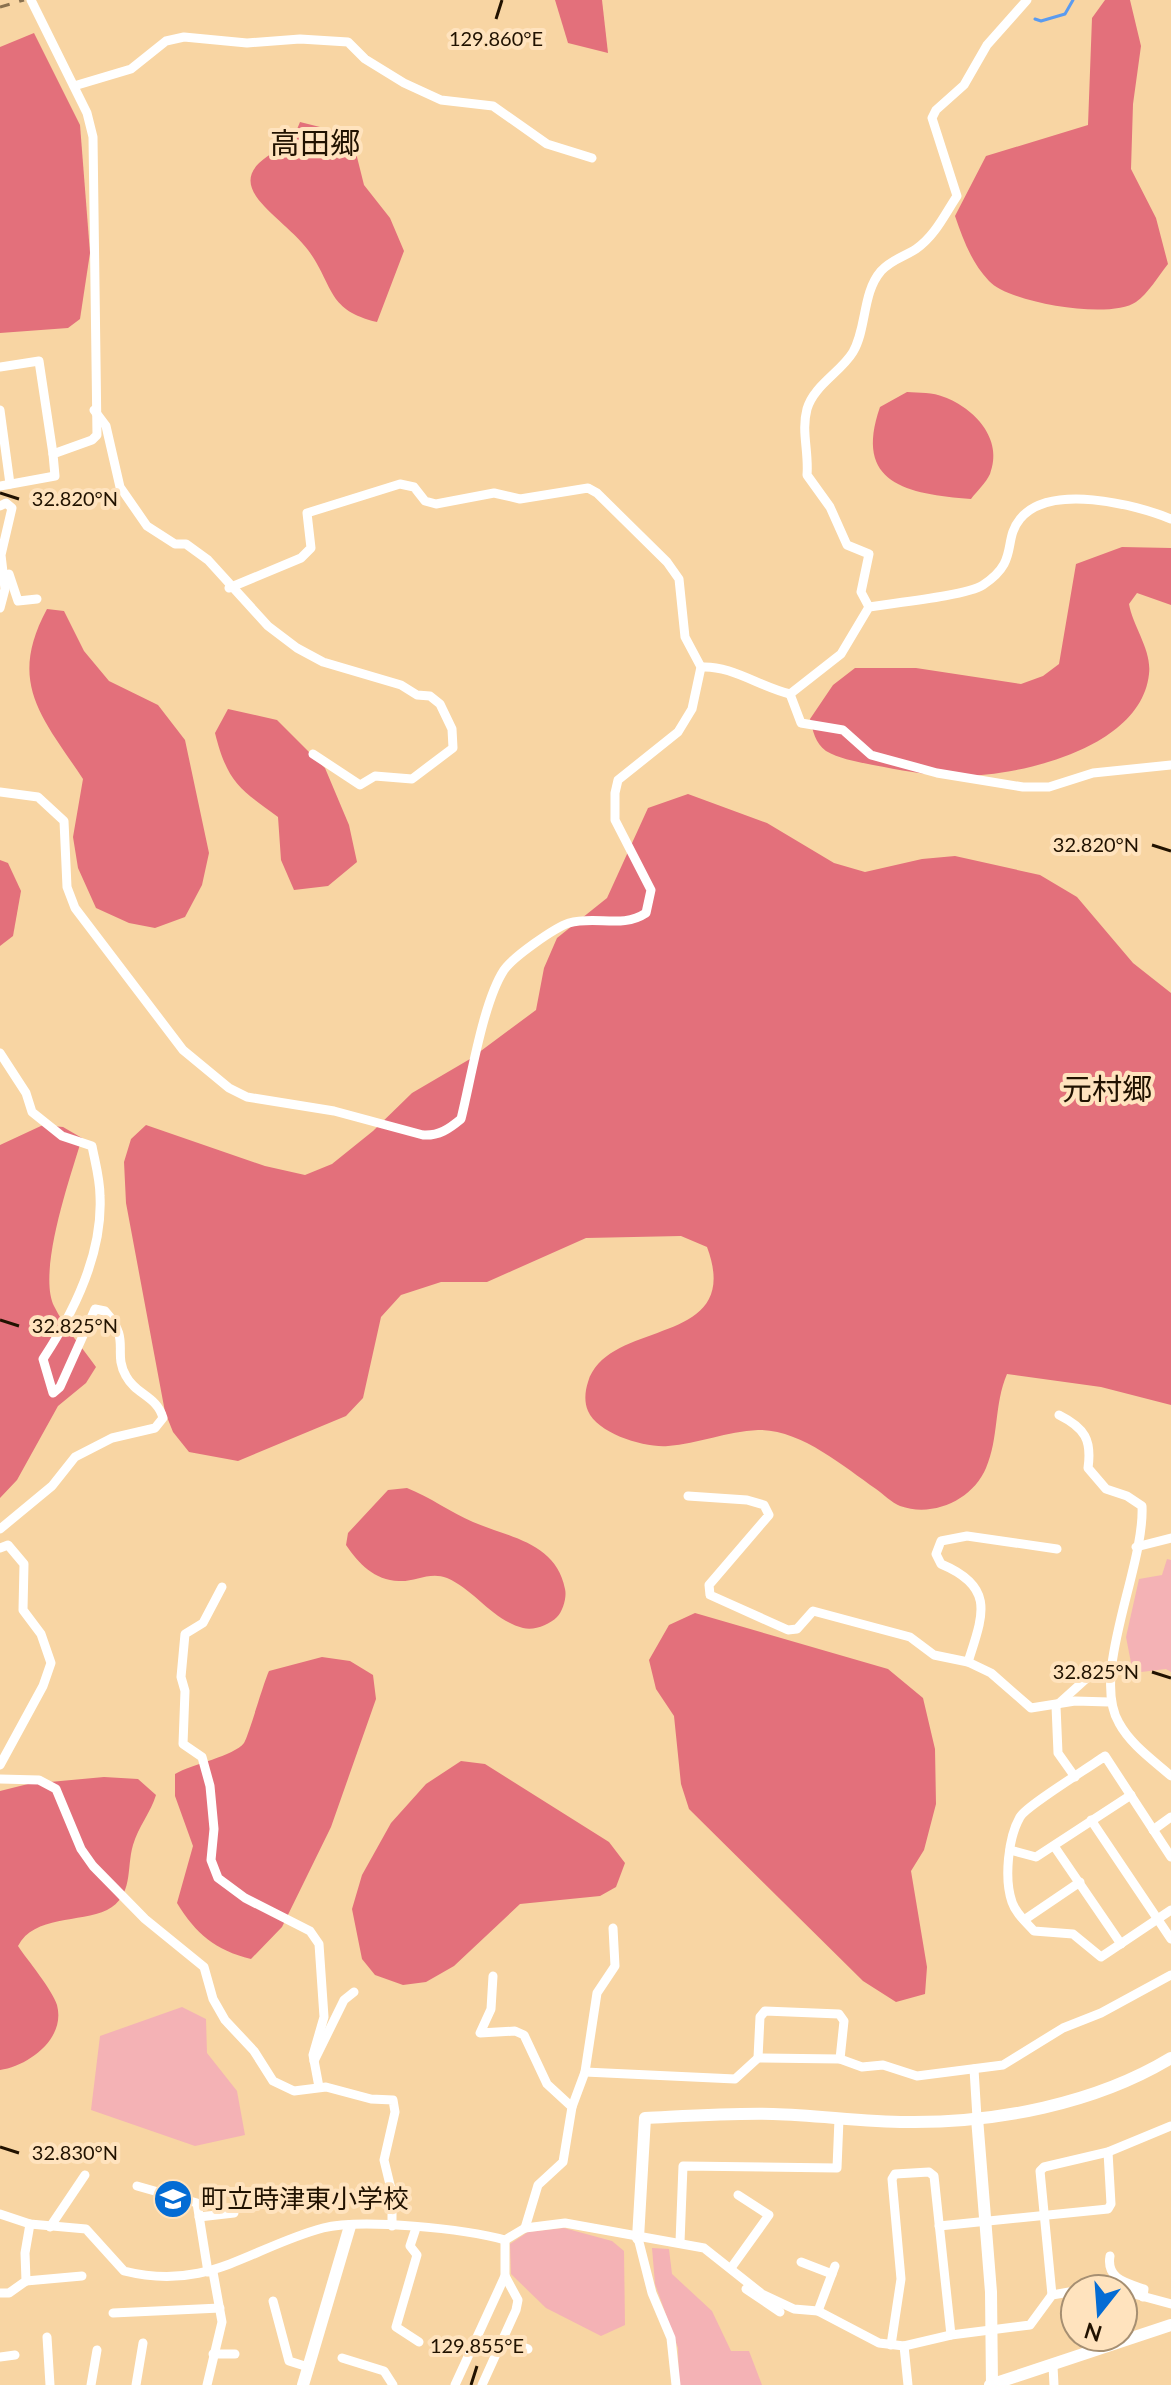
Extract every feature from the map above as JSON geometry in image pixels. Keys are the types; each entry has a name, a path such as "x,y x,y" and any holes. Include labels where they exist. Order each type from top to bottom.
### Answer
{"street":[{"path":"31,0 74,86 93,137 96,202 94,410 97,435 92,440 53,454"},
{"path":"869,607 861,592 869,554 847,545 830,507 807,475 809,452 803,428 808,405 854,350 873,283 898,255 914,251 930,237 957,196 932,118 936,110 964,85 987,45 1027,0"},
{"path":"74,86 131,69 166,41 184,37 247,43 300,39 348,42 365,59 416,89 441,100 493,106 547,144 592,158"},
{"path":"0,367 39,361 55,476 5,485 0,410"},
{"path":"94,410 106,426 120,487 147,526 175,544 186,544 194,550 268,626 297,648 323,662 401,685 417,695 430,696 440,704 452,729 453,748 412,779 375,776 360,785 313,754"},
{"path":"0,792 38,797 64,821 67,887 75,908 158,1019 207,1073 247,1097 334,1111 435,1136 461,1119 493,995 505,968 559,927 582,919 634,921 646,913 651,890 615,820 615,793 618,780 678,732 692,709 701,667 685,637 679,579 667,562 597,493 580,487 520,499 494,493 436,504 425,501 414,487 400,484 317,507 307,513 311,548 301,558 229,588"},
{"path":"790,694 841,654 869,607 980,587 1006,566 1019,519 1043,503 1075,498 1127,505 1171,519"},
{"path":"0,506 6,503 12,508 2,551 5,598 0,608"},
{"path":"2,551 18,601 37,599"},
{"path":"701,667 715,666 766,688 790,694"},
{"path":"790,694 801,723 843,730 871,755 937,773 1038,788 1093,773 1171,765"},
{"path":"0,1053 26,1093 32,1112 62,1136 92,1146 100,1196 98,1227 84,1283 70,1318 43,1359 53,1393 60,1387 95,1309 105,1311 122,1338 120,1364 125,1375 131,1384 159,1404 163,1418 155,1428 112,1438 75,1457 52,1486 0,1529"},
{"path":"1059,1415 1079,1425 1091,1445 1088,1468 1106,1489 1127,1496 1142,1506 1130,1592 1110,1671 1109,1702 1119,1724 1133,1742 1171,1776"},
{"path":"688,1496 747,1500 764,1505 769,1515 709,1585 710,1595 788,1630 797,1629 813,1611 910,1637 934,1655 968,1662 991,1673 1031,1708 1075,1701 1109,1702"},
{"path":"968,1662 984,1611 977,1589 963,1573 941,1564 936,1554 941,1541 967,1536 1057,1549"},
{"path":"1136,1547 1171,1538"},
{"path":"0,1548 8,1545 24,1564 23,1610 41,1634 51,1663 43,1686 0,1765"},
{"path":"222,1587 203,1623 185,1634 181,1677 185,1691 183,1744 202,1757 210,1786 214,1829 211,1860 218,1878 245,1898 310,1931 319,1944 324,2017 314,2061 319,2087"},
{"path":"1056,1706 1097,1669 1110,1671"},
{"path":"1056,1706 1058,1753 1075,1777"},
{"path":"1171,1857 1105,1756 1020,1815 1010,1850 1010,1898 1024,1920 1034,1931 1073,1934 1101,1957 1171,1910"},
{"path":"0,1779 39,1780 56,1789 81,1849 93,1866 145,1919 204,1967 213,1999 225,2020 254,2051 266,2075 294,2091 319,2087 371,2099 393,2100 395,2112 384,2160 392,2193 392,2226"},
{"path":"1010,1850 1036,1857 1131,1795"},
{"path":"1153,1830 1171,1817"},
{"path":"1091,1820 1171,1939"},
{"path":"1054,1846 1121,1944"},
{"path":"1024,1920 1080,1882"},
{"path":"525,2228 538,2185 563,2162 572,2107 585,2072 597,1993 615,1966 613,1928"},
{"path":"585,2072 735,2079 758,2058 840,2059 862,2067 883,2065 917,2076 1003,2065 1063,2028 1101,2013 1171,1975"},
{"path":"493,1976 491,2009 480,2033 515,2031 524,2035 547,2084 572,2107"},
{"path":"314,2061 344,2000 354,1992"},
{"path":"758,2058 760,2017 765,2011 839,2014 844,2021 840,2059"},
{"path":"676,2385 671,2338 652,2293 638,2238 645,2118 769,2114 914,2122 977,2118 1069,2102 1111,2089 1171,2058"},
{"path":"974,2069 992,2330 992,2385 1171,2325"},
{"path":"680,2242 683,2166 837,2168 839,2119"},
{"path":"0,2214 30,2224 74,2227 91,2232 124,2271 191,2276 210,2272 326,2227 472,2230 505,2240 525,2228 565,2223 704,2248 755,2290 772,2299 794,2309 818,2311 871,2341 904,2346 951,2335 1034,2323 1052,2295 1040,2171 1044,2167 1108,2152 1171,2126"},
{"path":"939,2226 1108,2209 1111,2204 1108,2152"},
{"path":"891,2345 901,2279 892,2179 895,2174 929,2172 934,2176 951,2335"},
{"path":"50,2227 85,2175"},
{"path":"137,2186 195,2200 222,2322 207,2385"},
{"path":"734,2270 769,2215 738,2195"},
{"path":"199,2217 234,2213"},
{"path":"26,2281 25,2253 30,2224"},
{"path":"303,2385 350,2226"},
{"path":"416,2228 410,2246 417,2255 396,2327 419,2342"},
{"path":"455,2385 505,2276 505,2240"},
{"path":"1110,2256 1109,2269 1113,2276 1144,2289 1143,2297"},
{"path":"801,2262 834,2270 818,2311"},
{"path":"734,2270 742,2286 780,2312"},
{"path":"0,2293 9,2293 26,2281 82,2276"},
{"path":"482,2385 518,2300 505,2276"},
{"path":"1052,2295 1059,2294"},
{"path":"1139,2296 1171,2304"},
{"path":"273,2301 289,2361 308,2367"},
{"path":"113,2313 220,2308"},
{"path":"47,2337 50,2385"},
{"path":"503,2339 528,2349"},
{"path":"136,2385 143,2343"},
{"path":"904,2346 908,2385"},
{"path":"91,2385 97,2350"},
{"path":"213,2354 235,2354"},
{"path":"0,2357 15,2355"},
{"path":"342,2358 384,2371 388,2384"},
{"path":"1053,2366 1054,2385"}],"shaded area":[{"path":"555,0 602,0 608,53 568,43"},
{"path":"1105,0 1130,0 1141,46 1133,104 1131,169 1156,218 1168,264 1136,302 1123,307 1083,309 1037,302 1000,289 989,281 972,258 955,216 986,156 1088,125 1092,18"},
{"path":"34,33 80,125 90,253 80,319 68,328 0,333 0,47"},
{"path":"300,122 344,133 357,157 364,185 390,218 404,251 377,322 348,311 340,303 308,250 256,197 251,184 253,171 266,158 291,144"},
{"path":"907,392 944,397 966,409 984,426 990,437 993,461 990,474 971,499 907,488 891,480 880,469 874,453 874,433 880,407"},
{"path":"1122,547 1171,548 1171,605 1137,593 1129,604 1148,656 1149,674 1141,700 1124,722 1100,740 1039,765 1008,772 952,776 855,761 831,754 819,744 810,719 833,685 855,668 916,668 1021,684 1043,676 1059,664 1076,564"},
{"path":"47,609 64,611 84,651 109,681 158,705 185,740 209,853 202,885 185,917 155,928 129,923 96,908 78,868 73,837 83,779 43,717 30,679 35,635"},
{"path":"228,709 277,720 325,768 349,825 357,862 328,886 294,890 281,860 278,817 244,791 224,762 215,733"},
{"path":"688,794 767,823 834,863 865,872 922,859 955,856 1040,875 1077,897 1133,963 1171,993 1171,1405 1101,1387 1007,1374 990,1457 980,1479 962,1497 926,1509 897,1505 820,1450 774,1431 746,1431 668,1446 635,1442 612,1433 593,1419 586,1404 588,1382 600,1362 620,1348 691,1317 707,1302 714,1279 707,1247 681,1236 586,1238 487,1282 441,1282 401,1295 381,1317 363,1398 346,1416 238,1461 189,1452 173,1432 165,1412 126,1203 124,1162 131,1139 146,1125 265,1166 305,1175 332,1164 373,1131 412,1093 470,1059 536,1010 544,968 557,938 607,898 648,808"},
{"path":"0,860 8,863 21,891 13,936 0,946"},
{"path":"43,1125 63,1127 82,1138 52,1247 50,1290 58,1314 96,1367 86,1383 58,1406 17,1480 0,1498 0,1145"},
{"path":"407,1488 473,1522 530,1544 542,1552 552,1561 565,1589 564,1604 557,1617 541,1627 523,1628 502,1618 447,1578 435,1576 399,1581 382,1578 368,1570 346,1545 348,1533 388,1490"},
{"path":"1167,1559 1171,1560 1171,1672 1166,1669 1133,1673 1126,1637 1139,1579 1162,1575"},
{"path":"695,1613 888,1669 923,1698 935,1749 936,1804 924,1850 911,1871 927,1967 925,1994 896,2002 863,1981 689,1809 681,1784 674,1716 656,1689 649,1660 669,1625"},
{"path":"322,1657 350,1661 373,1675 376,1699 331,1827 282,1927 251,1959 217,1946 199,1932 177,1903 193,1846 175,1796 175,1774 231,1752 244,1743 269,1671"},
{"path":"461,1761 485,1764 609,1842 625,1863 616,1887 600,1896 520,1904 454,1966 426,1982 403,1985 375,1975 362,1959 352,1909 362,1875 391,1823 426,1784"},
{"path":"104,1777 138,1779 156,1795 133,1845 125,1890 116,1904 107,1910 46,1924 25,1936 18,1946 50,1991 57,2005 58,2017 56,2029 42,2049 22,2063 0,2070 0,1791 28,1784"},
{"path":"182,2007 206,2019 207,2053 237,2091 245,2135 195,2146 91,2110 100,2036"},
{"path":"564,2228 612,2241 624,2251 625,2325 601,2336 546,2308 511,2274 510,2244 528,2232"},
{"path":"652,2248 669,2249 672,2274 712,2311 731,2351 749,2351 762,2385 679,2385 678,2348 655,2284"}],"waterway":[{"path":"1035,19 1041,21 1065,14 1073,0"}],"railway":[{"path":"0,7 24,0"}],"place":[{"name":"町立時津東小学校","path":"173,2199"}],"district":[{"name":"高田郷","path":"315,144"},
{"name":"元村郷","path":"1107,1090"}]}
